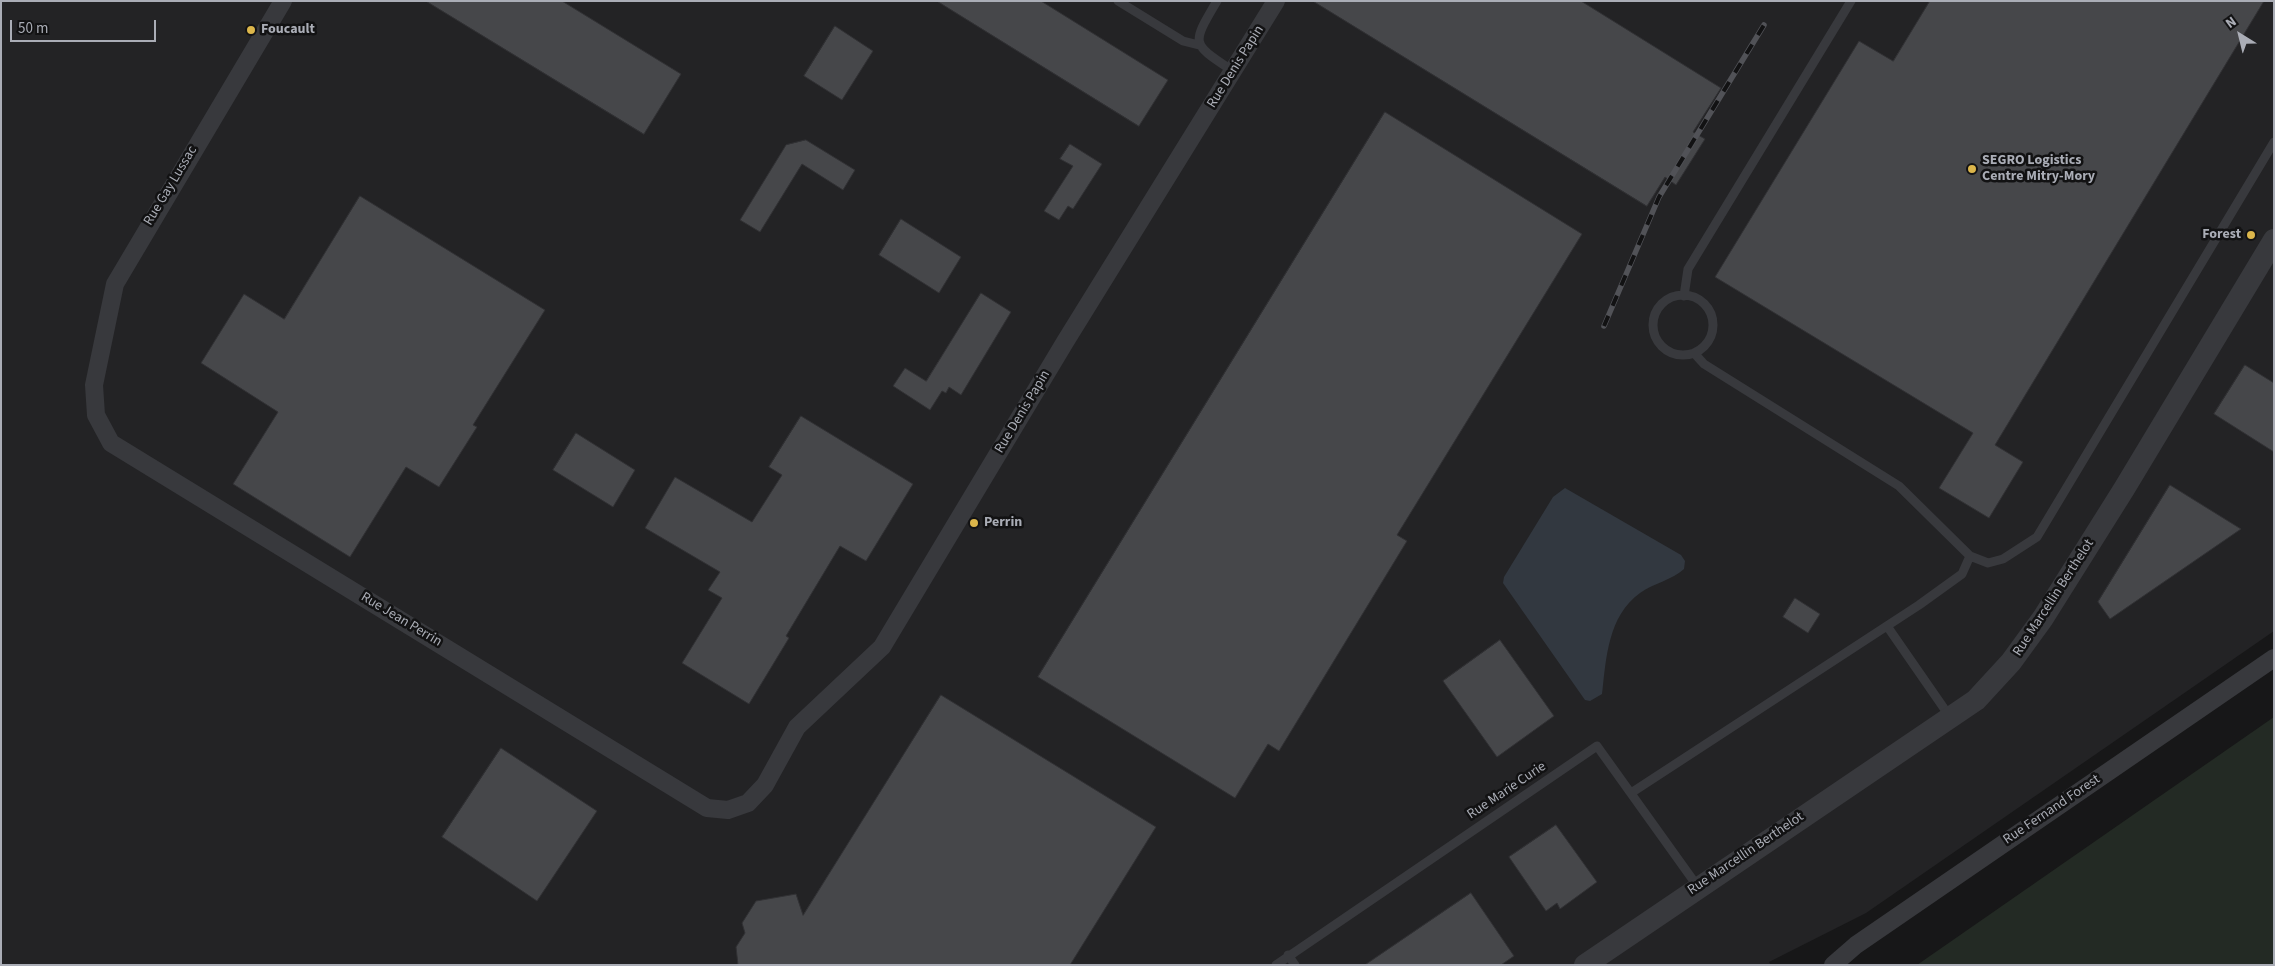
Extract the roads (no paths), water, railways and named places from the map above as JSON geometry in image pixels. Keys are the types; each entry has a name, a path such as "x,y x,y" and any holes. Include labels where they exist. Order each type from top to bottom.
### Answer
{"street":[{"name":"Rue Gay Lussac","path":"94,384 115,284 283,1"},
{"name":"Rue Denis Papin","path":"748,803 765,785 797,727 882,647 1065,342 1276,1"},
{"name":"Rue Marcellin Berthelot","path":"1585,965 1976,700 1988,688 2011,662 2043,618 2124,489 2274,240"},
{"name":"Rue Jean Perrin","path":"94,384 96,415 111,443 707,808 728,810 748,803"},
{"name":"Rue Fernand Forest","path":"1834,965 1862,940 2274,658"}],"lane":[{"path":"1118,1 1183,41 1199,45"},
{"path":"1217,1 1198,34 1199,45 1203,50 1233,71"},
{"path":"1684,296 1688,269 1851,1"},
{"path":"1694,353 1704,364 1899,486 1970,556 1988,563 2003,559 2037,537 2274,142"},
{"path":"1684,296 1702,302 1712,317 1712,335 1701,349 1685,355 1668,351 1656,336 1654,327 1659,308 1666,301 1684,296"},
{"path":"1631,793 1887,626 1962,574 1970,556"},
{"path":"1887,626 1950,717"},
{"name":"Rue Marie Curie","path":"1288,955 1597,746 1698,887"},
{"path":"1276,965 1288,955 1295,965"}],"railway":[{"path":"1604,326 1659,197 1764,25"}],"place":[{"name":"Foucault","path":"251,30"},
{"name":"SEGRO Logistics Centre Mitry-Mory","path":"1972,169"},
{"name":"Forest","path":"2251,235"},
{"name":"Perrin","path":"974,523"}]}
